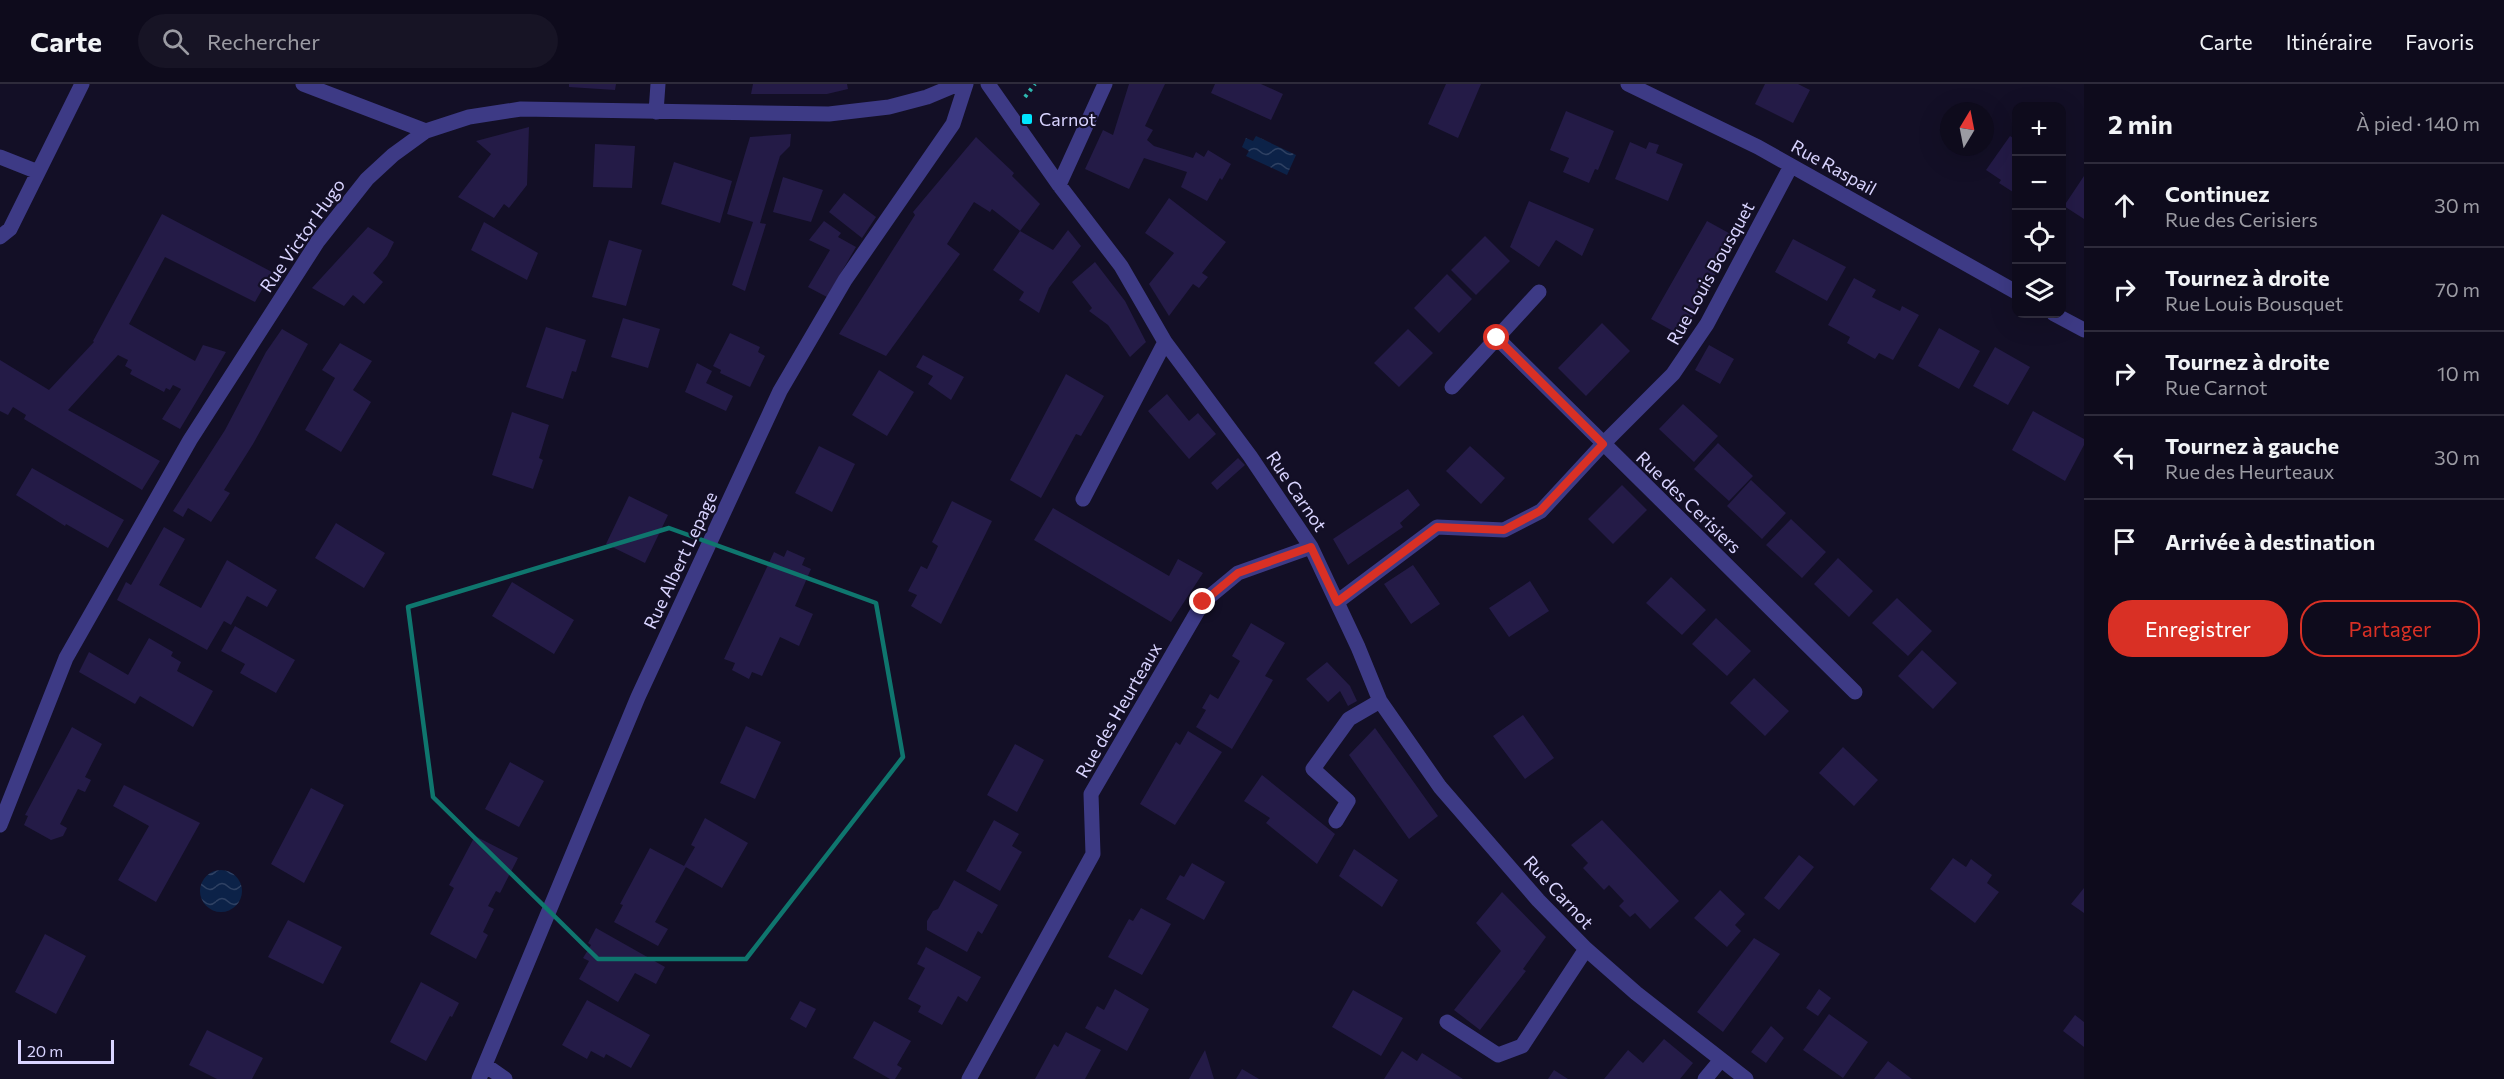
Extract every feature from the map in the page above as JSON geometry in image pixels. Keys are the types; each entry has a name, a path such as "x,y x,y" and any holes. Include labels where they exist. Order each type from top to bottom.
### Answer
{"street":[{"path":"0,237 10,230 82,84"},
{"path":"303,84 426,131"},
{"path":"656,112 658,84"},
{"name":"Rue Victor Hugo","path":"0,825 66,658 190,440 318,241 367,179 393,155 426,131 469,117 521,110 829,114 889,107 927,97 958,84"},
{"name":"Rue Albert Lepage","path":"482,1072 638,697 780,392 845,280 953,124 966,84"},
{"name":"Rue Carnot","path":"988,84 1059,185 1121,266 1165,342 1250,456 1311,547 1380,701 1440,787 1538,900 1587,949 1636,993 1746,1079"},
{"path":"1059,185 1105,84"},
{"name":"Rue Raspail","path":"1628,84 1791,166 2012,290"},
{"path":"0,157 38,172"},
{"name":"Rue Louis Bousquet","path":"1337,602 1437,527 1504,530 1540,511 1679,366 1707,324 1791,166"},
{"path":"1452,387 1539,292"},
{"path":"2062,318 2084,330"},
{"name":"Rue des Cerisiers","path":"1497,338 1855,692"},
{"path":"1083,499 1165,342"},
{"name":"Rue des Heurteaux","path":"969,1079 1094,854 1091,794 1203,602 1238,573 1311,547"},
{"path":"1336,821 1348,801 1313,769 1349,719 1380,701"},
{"name":"Rue Carnot","path":"1447,1022 1498,1055 1522,1046 1587,949"},
{"path":"1705,1079 1720,1060"},
{"path":"482,1072 506,1079"}],"highlighted area":[{"path":"669,528 876,603 903,757 746,959 598,959 433,797 408,607"}],"water":[{"path":"1256,136 1296,155 1287,175 1246,156 1249,151 1242,147 1246,138 1253,141"},
{"path":"221,870 229,871 236,876 241,883 241,899 236,906 229,911 221,912 213,911 206,906 201,899 200,891 201,883 206,876 213,871"}],"building":[{"path":"569,84 616,84 615,90 569,87"},
{"path":"753,84 847,84 848,89 827,94 751,94"},
{"path":"1129,84 1165,84 1145,126 1153,130 1147,140 1154,146 1193,158 1196,152 1204,157 1208,150 1231,164 1207,201 1181,187 1187,172 1144,158 1129,189 1085,169 1103,130 1113,135"},
{"path":"1215,84 1261,84 1283,94 1271,120 1211,93"},
{"path":"1446,84 1481,84 1458,138 1428,124"},
{"path":"1765,84 1798,84 1810,90 1793,123 1755,104"},
{"path":"1566,111 1614,131 1598,170 1595,169 1589,183 1563,172 1569,158 1550,150"},
{"path":"529,127 527,185 509,208 504,204 494,218 458,197 491,154 476,141"},
{"path":"791,134 790,146 780,156 760,223 766,224 745,291 732,285 753,222 727,214 750,137"},
{"path":"2010,136 2012,137 2012,191 1999,183 2001,180 1986,170"},
{"path":"976,137 1014,173 1012,176 1040,204 1020,231 992,209 990,212 974,202 947,244 960,254 886,356 839,334 915,215 913,212"},
{"path":"1630,142 1646,149 1649,142 1659,145 1656,153 1683,164 1668,201 1615,179"},
{"path":"595,144 635,146 632,188 593,187"},
{"path":"674,162 732,181 720,223 661,204"},
{"path":"2084,176 2084,219 2066,207 2066,203"},
{"path":"783,177 823,190 811,222 773,212"},
{"path":"844,193 876,217 862,238 829,212"},
{"path":"1169,198 1226,242 1202,273 1208,277 1199,288 1193,284 1169,316 1149,284 1174,253 1145,233"},
{"path":"1529,201 1594,229 1582,256 1556,240 1539,267 1510,247"},
{"path":"162,214 272,272 255,302 165,257 129,324 195,361 203,345 226,352 180,429 162,419 181,389 173,385 170,390 166,388 164,392 130,374 132,370 125,366 128,360 118,355 68,410 160,461 142,490 24,419 26,415 13,407 8,415 0,411 0,360 49,390 94,342"},
{"path":"824,221 841,233 838,237 856,247 827,297 808,287 830,250 809,240"},
{"path":"1707,221 1736,237 1682,336 1651,319"},
{"path":"484,222 538,253 527,280 471,250"},
{"path":"368,227 394,242 387,256 373,273 383,282 364,304 353,295 344,306 312,288"},
{"path":"1068,230 1081,246 1049,288 1039,313 1019,300 1024,292 993,270 1020,231 1053,250"},
{"path":"1485,236 1510,261 1476,295 1451,270"},
{"path":"1793,239 1846,267 1827,301 1775,272"},
{"path":"609,240 642,250 626,306 592,297"},
{"path":"1095,262 1125,301 1146,342 1130,357 1108,325 1089,311 1092,308 1072,282"},
{"path":"1447,274 1472,299 1439,333 1414,308"},
{"path":"1854,278 1876,290 1872,297 1900,311 1902,306 1919,315 1893,360 1879,353 1875,359 1847,343 1850,337 1828,325"},
{"path":"623,318 660,329 648,368 611,357"},
{"path":"1602,323 1630,351 1586,396 1558,368"},
{"path":"546,327 586,340 576,372 572,371 563,399 526,387"},
{"path":"1939,328 1980,351 1959,389 1918,366"},
{"path":"282,329 308,344 253,444 224,490 230,493 211,522 188,508 183,517 173,511 225,430 266,352"},
{"path":"1408,329 1433,353 1399,387 1374,363"},
{"path":"730,333 760,347 758,352 765,356 750,387 720,373 721,370 713,366"},
{"path":"340,343 372,361 353,390 371,402 341,452 305,430 335,378 322,370"},
{"path":"1709,345 1734,359 1720,384 1695,370"},
{"path":"1995,347 2030,367 2008,405 1973,386"},
{"path":"923,355 964,377 951,400 928,384 933,376 916,367"},
{"path":"697,363 712,371 706,383 733,396 726,411 685,392"},
{"path":"879,370 914,392 887,436 852,415"},
{"path":"1066,374 1104,396 1081,436 1076,434 1041,498 1010,480"},
{"path":"1167,394 1189,421 1198,413 1216,434 1189,459 1148,411"},
{"path":"1683,404 1718,436 1694,462 1659,429"},
{"path":"2033,411 2084,439 2084,445 2065,481 2012,450"},
{"path":"512,412 549,425 539,458 543,460 533,489 492,475"},
{"path":"1718,443 1753,476 1729,501 1694,469"},
{"path":"819,446 855,464 832,512 795,493"},
{"path":"1470,446 1505,478 1481,504 1446,471"},
{"path":"1238,458 1245,465 1217,490 1211,483"},
{"path":"32,468 124,520 108,548 66,524 65,526 16,495"},
{"path":"1751,480 1786,513 1762,539 1727,506"},
{"path":"1622,485 1647,510 1613,544 1588,519"},
{"path":"1408,489 1420,505 1400,523 1403,527 1348,565 1333,539"},
{"path":"629,496 668,515 645,563 606,544"},
{"path":"952,501 992,521 941,624 911,606 917,595 908,591 921,566 927,569 938,546 932,542"},
{"path":"1053,508 1169,576 1178,559 1203,573 1171,622 1034,540"},
{"path":"1791,519 1826,552 1802,578 1766,545"},
{"path":"336,523 385,553 364,588 315,558"},
{"path":"164,527 185,539 159,585 201,608 227,560 277,590 267,607 247,596 231,625 224,621 207,650 117,600 126,582 131,585"},
{"path":"787,550 805,558 802,565 811,569 795,606 813,614 799,646 780,637 762,676 752,672 749,679 732,670 735,663 724,659 774,552 784,557"},
{"path":"1838,558 1873,591 1849,617 1814,584"},
{"path":"1413,565 1440,604 1411,624 1384,584"},
{"path":"1671,577 1706,610 1682,635 1646,603"},
{"path":"1530,581 1549,611 1509,637 1489,608"},
{"path":"512,582 574,620 554,654 492,616"},
{"path":"1897,598 1932,631 1908,656 1872,623"},
{"path":"1716,618 1751,651 1727,676 1692,644"},
{"path":"1251,623 1285,643 1265,676 1273,680 1232,749 1196,727 1206,710 1202,708 1210,694 1218,699 1240,661 1232,656"},
{"path":"235,626 295,660 276,693 240,673 245,664 221,651"},
{"path":"149,638 173,652 171,656 181,662 177,671 213,691 193,727 140,696 135,704 79,672 89,652 128,675"},
{"path":"1922,650 1957,683 1933,709 1898,676"},
{"path":"1327,662 1350,686 1357,701 1348,706 1340,691 1328,702 1306,679"},
{"path":"1754,678 1789,711 1765,736 1730,703"},
{"path":"1523,715 1554,758 1525,779 1493,736"},
{"path":"746,726 781,742 755,799 720,783"},
{"path":"72,727 102,744 85,777 91,780 85,792 78,789 60,824 67,828 63,836 51,840 24,825 28,816 25,815"},
{"path":"1375,728 1438,816 1409,839 1349,755"},
{"path":"1188,731 1222,752 1175,825 1140,804 1176,742 1180,745"},
{"path":"1015,744 1044,760 1017,812 987,795"},
{"path":"1843,747 1878,780 1854,806 1819,773"},
{"path":"510,762 544,781 519,827 485,809"},
{"path":"1262,775 1335,834 1317,864 1266,823 1270,818 1244,801"},
{"path":"124,785 200,823 156,902 118,880 149,826 113,806"},
{"path":"311,788 344,805 304,883 271,864"},
{"path":"705,818 748,843 722,888 684,866 695,847 691,845"},
{"path":"994,820 1019,834 1012,846 1022,852 1000,891 966,871"},
{"path":"1602,820 1679,901 1650,929 1635,913 1630,917 1619,906 1624,901 1609,885 1604,890 1583,868 1588,863 1571,845"},
{"path":"475,836 518,858 500,893 496,891 488,906 494,909 483,932 488,935 476,959 430,934 454,888 449,885"},
{"path":"650,848 686,867 655,922 668,929 658,946 614,922 623,905 620,904"},
{"path":"1354,849 1398,880 1382,907 1339,876"},
{"path":"1799,855 1814,867 1779,910 1764,898"},
{"path":"1953,858 1966,867 1971,859 1992,875 1987,883 1999,892 1975,923 1930,889"},
{"path":"1192,863 1225,882 1204,920 1166,899 1180,875 1184,877"},
{"path":"954,880 998,905 982,934 978,931 967,952 927,930 927,921 933,911 938,909"},
{"path":"2084,888 2084,913 2071,904"},
{"path":"1720,890 1745,914 1735,925 1741,931 1727,947 1694,918"},
{"path":"1502,892 1546,937 1523,969 1526,971 1480,1030 1454,1010 1501,951 1476,923"},
{"path":"1141,908 1171,924 1142,975 1108,957 1129,919 1133,921"},
{"path":"288,920 342,947 323,984 268,957"},
{"path":"596,928 665,967 656,984 635,973 618,1002 579,979 589,961 583,958 591,945 588,943"},
{"path":"45,934 86,956 56,1014 15,992"},
{"path":"1754,938 1780,954 1723,1032 1697,1012"},
{"path":"926,947 981,977 967,1002 958,996 942,1025 918,1012 921,1006 908,999 925,968 917,964"},
{"path":"421,982 459,1003 426,1061 390,1042"},
{"path":"1115,989 1149,1009 1127,1051 1085,1028 1097,1006 1104,1010"},
{"path":"1819,989 1831,998 1818,1016 1806,1008"},
{"path":"1353,990 1403,1018 1381,1056 1332,1027"},
{"path":"587,1000 650,1035 631,1068 606,1054 604,1058 591,1051 587,1059 562,1045"},
{"path":"800,1001 816,1009 806,1028 790,1019"},
{"path":"1829,1014 1868,1042 1843,1078 1803,1050"},
{"path":"2075,1015 2084,1022 2084,1047 2063,1031"},
{"path":"874,1021 911,1041 897,1065 902,1068 895,1079 890,1079 853,1058"},
{"path":"1771,1026 1784,1038 1766,1063 1751,1052"},
{"path":"207,1030 263,1058 252,1079 217,1079 189,1065"},
{"path":"1066,1032 1101,1050 1085,1079 1035,1079 1054,1044 1058,1047"},
{"path":"1664,1039 1693,1063 1680,1079 1604,1079 1628,1050 1643,1063"},
{"path":"1205,1050 1214,1079 1189,1079 1200,1059"},
{"path":"1402,1051 1417,1061 1422,1053 1463,1079 1384,1079"},
{"path":"1888,1061 1912,1079 1874,1079"},
{"path":"1242,1069 1259,1079 1236,1079"},
{"path":"1554,1070 1568,1079 1548,1079"}],"place":[{"name":"Carnot","path":"1027,119"}],"route":[{"path":"1203,602 1238,573 1311,547 1337,602 1437,527 1504,530 1540,511 1603,444 1497,338"}]}
